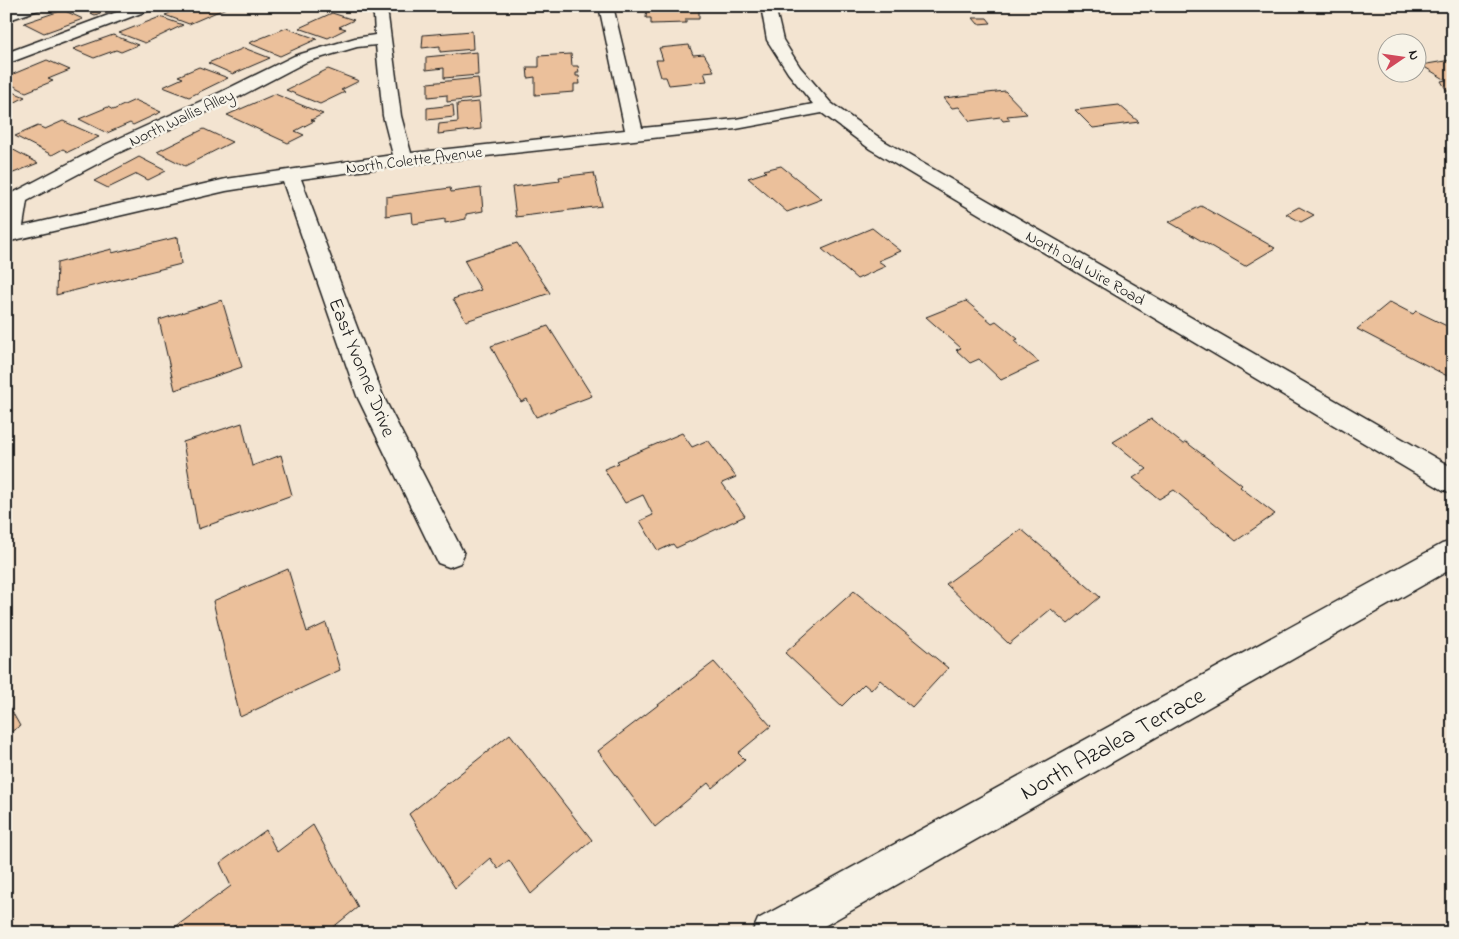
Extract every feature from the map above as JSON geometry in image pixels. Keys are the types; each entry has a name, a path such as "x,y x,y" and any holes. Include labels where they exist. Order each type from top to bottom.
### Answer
{"street":[{"path":"6,17 36,6"},
{"path":"6,59 147,6"},
{"path":"376,6 381,16 392,116 404,159"},
{"path":"606,6 635,136"},
{"name":"North Old Wire Road","path":"768,6 774,40 794,70 825,107 877,145 1453,482"},
{"name":"North Wallis Alley","path":"8,235 18,198 99,156 227,96 300,59 355,43 384,39"},
{"name":"North Colette Avenue","path":"8,235 226,185 404,159 736,124 825,107"},
{"name":"East Yvonne Drive","path":"290,175 370,396 449,554"},
{"name":"North Azalea Terrace","path":"772,933 1453,552"}],"building":[{"path":"75,6 119,6 95,15"},
{"path":"187,6 220,6 226,8 189,24 165,15"},
{"path":"647,6 692,6 692,8 699,8 699,19 686,19 686,23 651,24 651,18 646,18"},
{"path":"63,10 83,19 44,33 24,23"},
{"path":"332,13 354,20 339,27 346,29 328,38 299,28"},
{"path":"160,17 183,25 145,43 119,33"},
{"path":"973,18 987,18 991,23 978,24"},
{"path":"286,28 317,39 280,56 249,43"},
{"path":"472,31 473,49 440,52 440,46 422,48 423,35"},
{"path":"113,35 138,45 121,52 116,50 94,58 73,49"},
{"path":"689,45 693,55 704,54 714,71 704,72 707,81 669,85 666,77 661,77 656,60 663,60 659,48"},
{"path":"244,48 270,58 233,74 208,63"},
{"path":"477,52 478,75 444,78 444,68 426,70 426,57"},
{"path":"571,54 572,66 578,66 579,73 576,73 576,76 579,76 580,84 574,84 574,92 535,95 535,77 528,78 527,67 539,67 539,56"},
{"path":"47,60 70,70 48,79 53,81 26,92 6,82 6,77"},
{"path":"1453,61 1453,92 1447,91 1441,81 1446,80 1426,68 1426,64"},
{"path":"199,67 228,78 189,97 163,87 183,78 178,76"},
{"path":"328,69 359,81 341,90 345,92 320,104 286,90"},
{"path":"478,78 480,98 447,102 447,95 428,97 428,83"},
{"path":"6,89 25,97 6,107"},
{"path":"1005,91 1027,114 1007,116 1010,120 1003,121 1000,117 970,121 959,107 952,108 944,98"},
{"path":"275,94 323,114 295,131 304,135 288,143 227,115"},
{"path":"135,100 161,112 133,125 130,123 107,133 79,119 108,107 113,110"},
{"path":"479,102 481,129 438,134 439,124 458,122 457,104"},
{"path":"453,105 454,117 427,120 427,108"},
{"path":"1119,105 1139,122 1093,128 1075,110"},
{"path":"63,121 99,137 68,152 63,149 52,155 15,136 38,126 45,129"},
{"path":"204,129 232,142 185,166 157,152"},
{"path":"6,146 38,163 6,176"},
{"path":"139,157 166,171 148,180 137,174 108,188 94,181"},
{"path":"781,166 822,199 787,212 748,178 766,172 764,170"},
{"path":"594,173 602,206 516,217 512,187 560,181 559,177"},
{"path":"450,188 451,192 481,188 483,211 466,214 466,219 445,223 445,219 413,224 412,212 386,216 386,197"},
{"path":"1201,206 1275,248 1245,266 1169,222"},
{"path":"1299,207 1314,215 1301,222 1286,214"},
{"path":"872,228 901,251 878,261 886,266 857,279 822,249"},
{"path":"178,237 181,264 56,295 57,263 112,249 112,253"},
{"path":"517,243 550,293 466,321 453,299 481,290 464,260"},
{"path":"222,300 242,367 175,390 159,320"},
{"path":"966,301 992,323 996,321 1018,339 1014,341 1039,362 1001,380 979,359 970,363 956,350 961,348 926,317"},
{"path":"1390,302 1413,314 1416,311 1453,329 1453,379 1357,329"},
{"path":"548,326 592,396 536,417 527,399 521,402 491,346"},
{"path":"1151,419 1183,444 1186,442 1242,485 1240,487 1275,514 1236,541 1174,490 1159,499 1133,478 1147,469 1113,442"},
{"path":"242,423 252,466 281,455 292,495 198,529 183,442"},
{"path":"682,433 692,447 708,440 736,477 722,483 745,516 676,548 673,544 658,551 640,521 653,515 643,495 625,503 604,469 619,463 617,461"},
{"path":"1021,529 1100,597 1068,624 1051,609 1009,644 946,584"},
{"path":"288,569 307,632 326,623 340,670 240,717 213,601"},
{"path":"854,591 948,668 912,707 880,680 871,690 864,684 842,706 785,653"},
{"path":"714,662 771,726 738,753 745,760 712,788 708,783 655,827 598,751"},
{"path":"6,701 20,726 6,735"},
{"path":"510,734 592,840 531,894 509,860 498,869 490,858 455,888 409,814"},
{"path":"313,825 358,907 326,933 167,933 231,886 220,863 266,830 277,852"}]}
